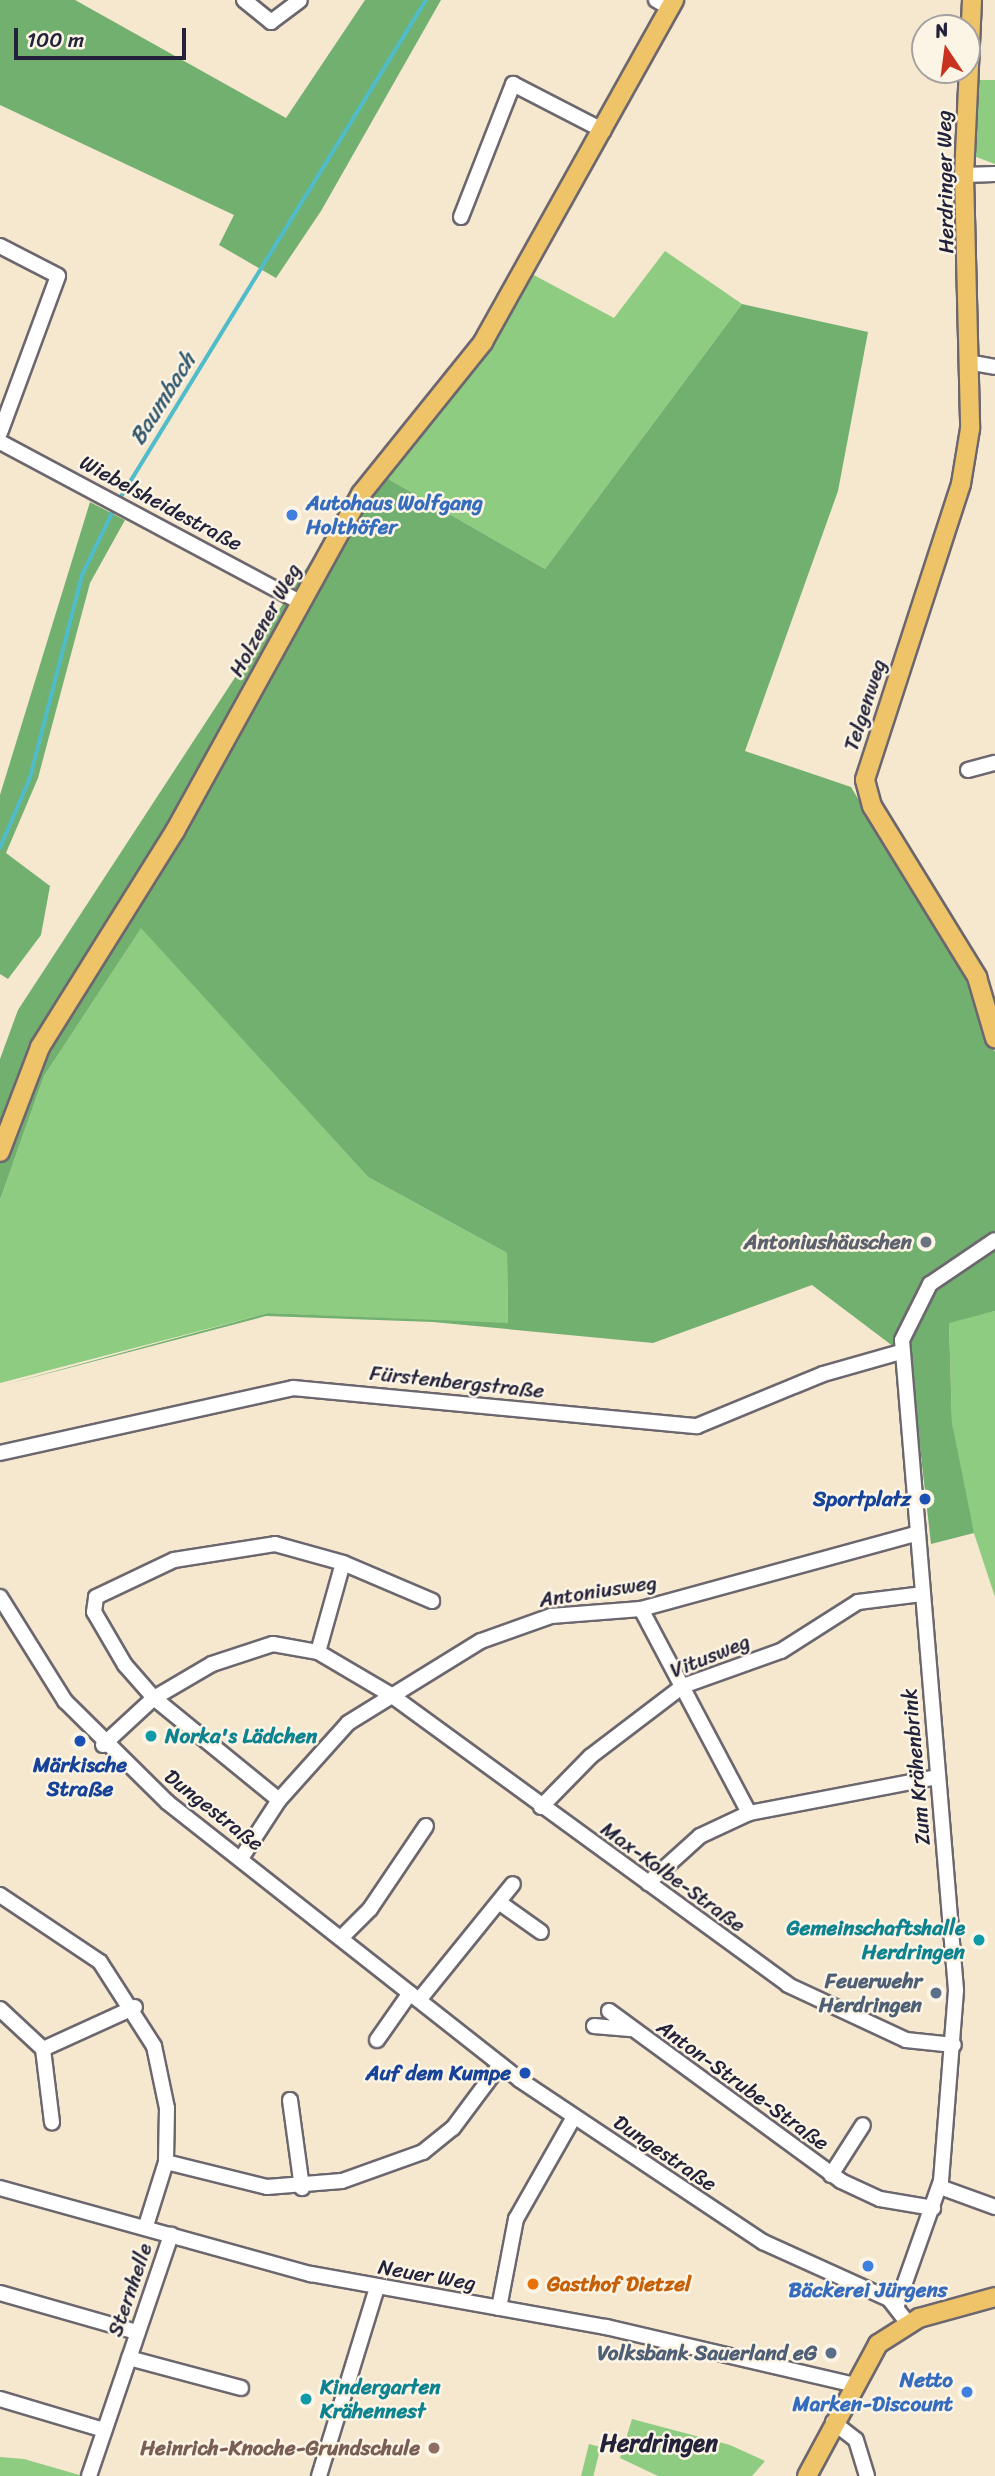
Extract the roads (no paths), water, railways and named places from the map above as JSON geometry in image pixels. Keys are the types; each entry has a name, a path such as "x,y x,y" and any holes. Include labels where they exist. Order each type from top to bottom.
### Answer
{"main road":[{"name":"Herdringer Weg","path":"972,0 964,175 973,363"},
{"name":"Holzener Weg","path":"0,1152 40,1047 175,831 300,602 372,478 483,342 604,131 666,3"},
{"name":"Telgenweg","path":"973,363 961,484 864,780 872,806 977,977 995,1038"},
{"path":"807,2476 851,2384 878,2344 908,2323 995,2297"}],"street":[{"path":"244,0 271,22 300,0"},
{"path":"461,217 513,84 604,131"},
{"path":"964,175 995,174"},
{"path":"0,246 58,276 0,433"},
{"path":"973,363 995,367"},
{"name":"Wiebelsheidestraße","path":"0,442 110,498 300,602"},
{"path":"968,771 995,763"},
{"name":"Zum Krähenbrink","path":"897,2305 940,2187 954,2045 956,1958 901,1352 906,1325 925,1291 979,1249 995,1240"},
{"name":"Fürstenbergstraße","path":"0,1453 293,1388 697,1426 823,1374 901,1352"},
{"name":"Antoniusweg","path":"242,1857 279,1800 333,1737 391,1695 481,1641 522,1625 641,1609 918,1533"},
{"path":"279,1800 154,1698 125,1665 94,1612 96,1597 174,1560 250,1544 275,1544 343,1563 432,1601"},
{"path":"103,1745 154,1698 212,1664 256,1647 318,1651 343,1563"},
{"name":"Vitusweg","path":"541,1807 591,1756 683,1686 781,1651 858,1602 922,1594"},
{"name":"Dungestraße","path":"0,1597 32,1655 103,1745 500,2066 763,2242 897,2305"},
{"path":"641,1609 749,1813"},
{"name":"Max-Kolbe-Straße","path":"318,1651 391,1695 541,1807 824,2005 916,2043 954,2045"},
{"path":"648,1883 700,1836 749,1813 938,1777"},
{"path":"342,1937 378,1899 426,1826"},
{"path":"377,2040 500,1903 513,1884"},
{"path":"0,1895 76,1941 135,2007 163,2080 166,2162 146,2226"},
{"path":"500,1903 541,1932"},
{"path":"43,2049 135,2007"},
{"path":"0,2009 43,2049 52,2122"},
{"name":"Anton-Strube-Straße","path":"609,2011 831,2175 872,2196 933,2208"},
{"name":"Anton-Strube-Straße","path":"594,2026 630,2029"},
{"path":"166,2162 236,2182 302,2188 423,2152 453,2128 500,2066"},
{"path":"290,2100 302,2188"},
{"path":"499,2308 516,2219 574,2116"},
{"name":"Anton-Strube-Straße","path":"831,2175 863,2125"},
{"path":"940,2187 995,2207"},
{"name":"Neuer Weg","path":"0,2188 377,2288 499,2308 851,2384"},
{"name":"Sternhelle","path":"89,2476 170,2235"},
{"path":"320,2476 377,2288"},
{"path":"0,2293 137,2332"},
{"path":"897,2305 908,2323"},
{"name":"Sternhelle","path":"129,2358 241,2388"},
{"path":"0,2399 104,2430"},
{"path":"833,2422 856,2440 867,2476"}],"waterway":[{"name":"Baumbach","path":"119,500 426,0"},
{"name":"Baumbach","path":"0,848 30,778 82,575 115,507"}],"place":[{"name":"Autohaus Wolfgang Holthöfer","path":"292,515"},
{"name":"Antoniushäuschen","path":"926,1242"},
{"name":"Sportplatz","path":"925,1499"},
{"name":"Norka's Lädchen","path":"151,1736"},
{"name":"Märkische Straße","path":"80,1741"},
{"name":"Gemeinschaftshalle Herdringen","path":"979,1940"},
{"name":"Feuerwehr Herdringen","path":"936,1993"},
{"name":"Auf dem Kumpe","path":"525,2073"},
{"name":"Bäckerei Jürgens","path":"868,2266"},
{"name":"Gasthof Dietzel","path":"533,2284"},
{"name":"Volksbank Sauerland eG","path":"831,2353"},
{"name":"Netto Marken-Discount","path":"967,2392"},
{"name":"Kindergarten Krähennest","path":"306,2399"},
{"name":"Heinrich-Knoche-Grundschule","path":"434,2448"}],"district":[{"name":"Herdringen","path":"659,2444"}]}
